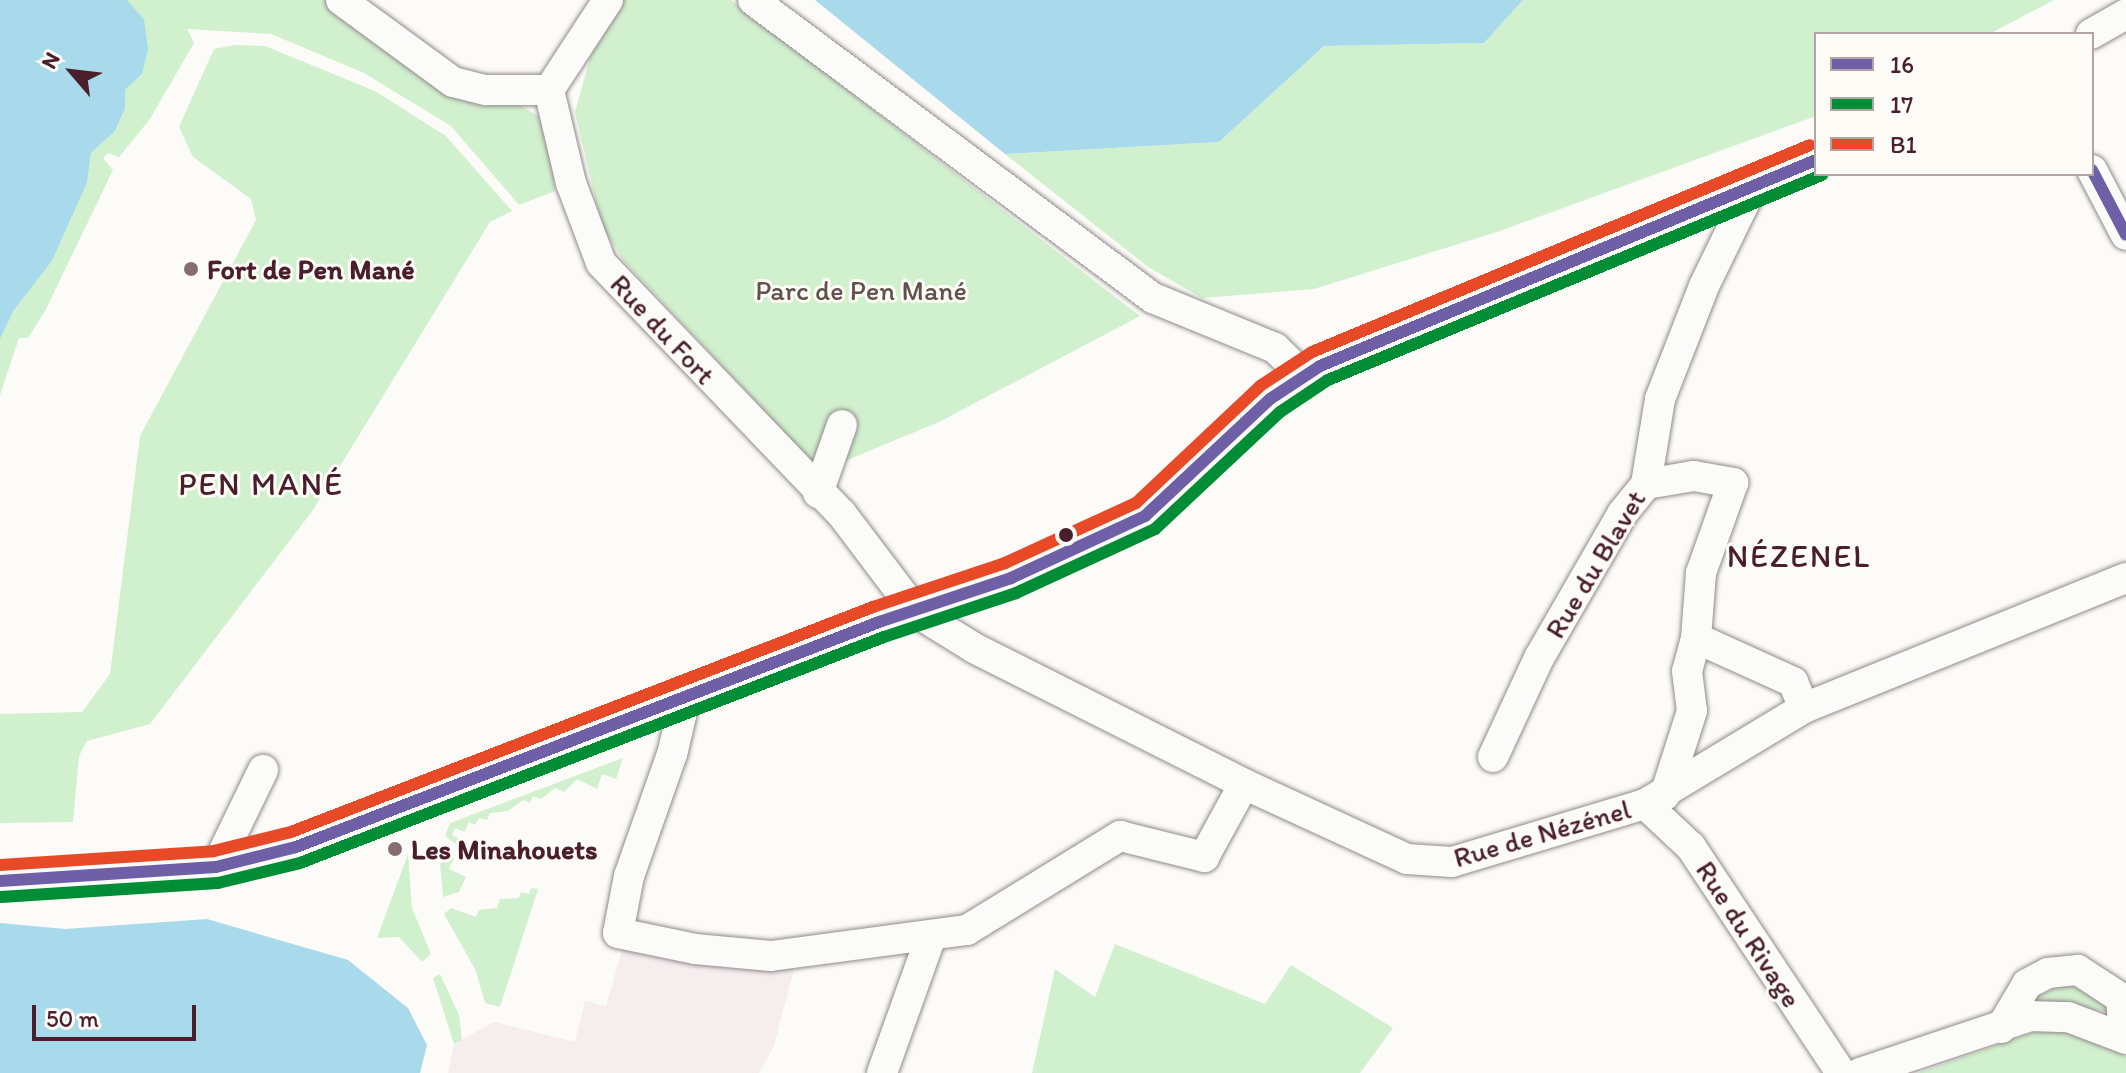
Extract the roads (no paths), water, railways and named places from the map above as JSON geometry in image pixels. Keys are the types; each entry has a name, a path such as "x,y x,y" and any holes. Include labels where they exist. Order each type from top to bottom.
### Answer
{"street":[{"path":"341,0 453,82 486,90 549,90 608,0"},
{"path":"753,0 1153,298 1275,348 1305,377"},
{"path":"2094,32 2126,14"},
{"name":"Rue du Fort","path":"549,90 571,183 601,263 818,493 841,513 916,612"},
{"path":"0,881 216,867 296,847 1011,578 1145,516 1270,399 1305,377 1814,161"},
{"path":"2094,174 2126,235"},
{"name":"Rue du Blavet","path":"1493,757 1539,658 1622,514 1646,484 1660,399 1704,286 1751,189"},
{"path":"818,493 842,425"},
{"path":"1646,484 1694,476 1733,483 1701,573 1696,638 1687,671 1692,711 1655,800"},
{"name":"Rue de Nézénel","path":"916,612 974,648 1244,784 1407,859 1452,862 1655,800 1804,708 2126,578"},
{"path":"1696,638 1793,682 1804,708"},
{"path":"679,701 681,716 672,754 629,876 618,933 695,949 771,956 930,939 967,930 1120,836 1204,857 1244,784"},
{"path":"216,867 263,770"},
{"name":"Rue du Rivage","path":"1655,800 1691,847 1841,1073"},
{"path":"882,1073 930,939"},
{"path":"1860,1073 2001,1028 2030,1016 2068,1017 2125,1037 2121,998 2078,970 2048,973 2027,984 2001,1028"}],"water":[{"path":"0,0 127,0 144,19 148,49 142,74 125,90 125,109 115,131 91,153 87,183 52,261 14,310 0,339"},
{"path":"815,0 1523,0 1484,43 1324,46 1219,142 1005,154"},
{"path":"207,919 348,960 408,1008 427,1045 420,1073 0,1073 0,923 65,929"}],"place":[{"name":"Fort de Pen Mané","path":"191,269"},
{"name":"Les Minahouets","path":"395,849"}],"district":[{"name":"PEN MANÉ","path":"261,484"},
{"name":"NÉZENEL","path":"1799,556"}],"park label":[{"name":"Parc de Pen Mané","path":"861,290"}]}
